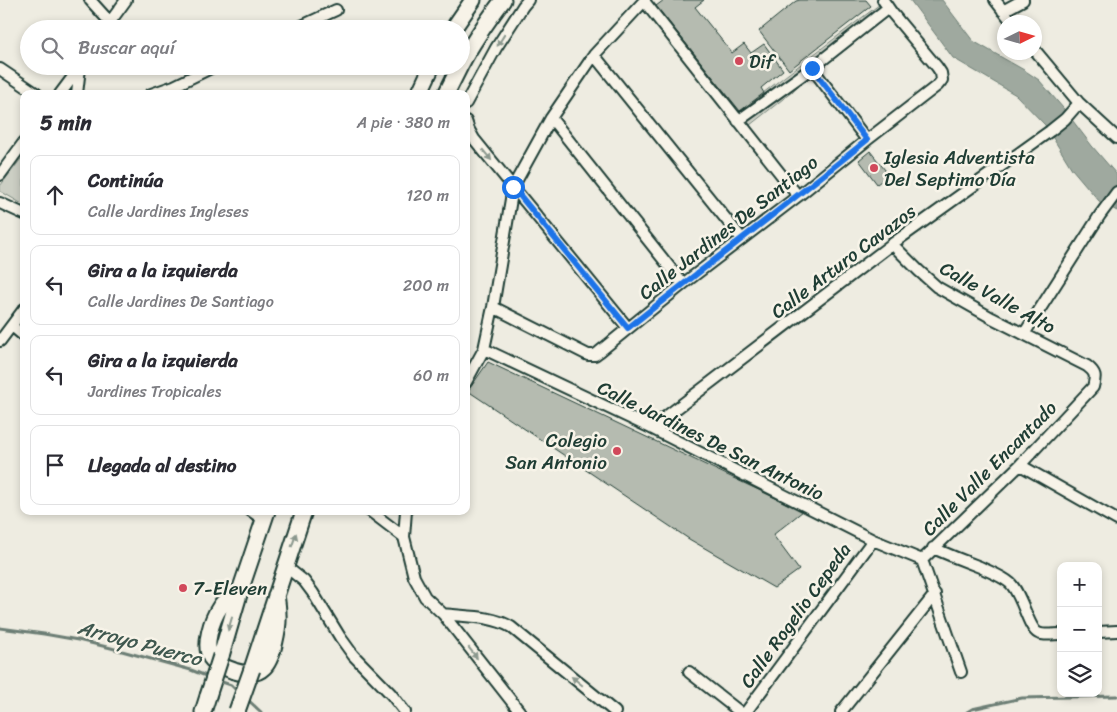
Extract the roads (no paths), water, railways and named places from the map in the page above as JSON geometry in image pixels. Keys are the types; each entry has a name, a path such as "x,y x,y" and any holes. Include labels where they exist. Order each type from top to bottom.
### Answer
{"highway":[{"path":"459,20 473,0"},
{"path":"470,48 503,0"},
{"path":"421,90 428,75"},
{"path":"448,90 456,75"},
{"path":"237,712 303,515"},
{"path":"203,712 240,591 266,516"},
{"path":"240,591 220,606 208,639 208,650 212,659 222,666 244,673 256,672 264,668 271,655 277,632 276,595"}],"street":[{"path":"90,0 104,20"},
{"path":"111,20 126,0"},
{"path":"470,96 496,48 528,0"},
{"path":"995,0 1006,15"},
{"path":"1003,12 1023,0"},
{"path":"470,375 484,349 513,187 551,118 594,54 645,1 798,196"},
{"path":"738,121 812,68 886,4"},
{"name":"Calle Jardines De Santiago","path":"493,307 588,355 595,355 599,352 938,85 942,80 941,73 886,4"},
{"path":"314,20 336,10"},
{"path":"594,54 742,239"},
{"path":"1042,58 1080,103 1117,138"},
{"path":"812,68 867,140"},
{"path":"0,69 31,90"},
{"path":"63,90 75,75"},
{"path":"78,90 80,75"},
{"path":"162,90 197,75"},
{"name":"Calle Arturo Cavazos","path":"651,428 892,244 1050,131 1080,103"},
{"path":"551,118 683,284"},
{"path":"470,132 628,328"},
{"path":"0,175 20,148"},
{"path":"1024,334 1100,215 1117,192"},
{"path":"0,203 20,212"},
{"name":"Calle Valle Alto","path":"892,244 919,272 937,287 992,318 1093,370"},
{"path":"0,341 20,315"},
{"path":"12,326 20,333"},
{"name":"Calle Jardines De San Antonio","path":"484,349 651,428 873,540 922,560"},
{"name":"Calle Valle Encantado","path":"961,672 922,560 1020,465 1093,386 1095,378 1093,370"},
{"path":"1020,465 1117,520"},
{"path":"375,515 404,537"},
{"path":"406,515 404,537 414,577 425,598 443,614 520,712"},
{"name":"Calle Rogelio Cepeda","path":"746,712 873,540"},
{"path":"933,548 999,576 1010,583 1021,599 1036,632 1057,634"},
{"path":"286,566 304,581 353,655 391,694 405,712"},
{"path":"841,712 934,594"},
{"path":"443,614 491,619 511,627 615,712"},
{"path":"1102,632 1117,631"},
{"path":"689,672 740,712"}],"waterway":[{"name":"Arroyo Puerco","path":"0,628 78,640 191,670 211,678"},
{"name":"Arroyo Puerco","path":"219,681 231,685 239,693"},
{"name":"Arroyo Puerco","path":"967,712 972,709 1022,698 1117,696"},
{"name":"Arroyo Puerco","path":"246,698 261,712"}],"place":[{"name":"Dif","path":"739,61"},
{"name":"Iglesia Adventista Del Septimo Día","path":"874,168"},
{"name":"Colegio San Antonio","path":"617,451"},
{"name":"7-Eleven","path":"183,588"}]}
